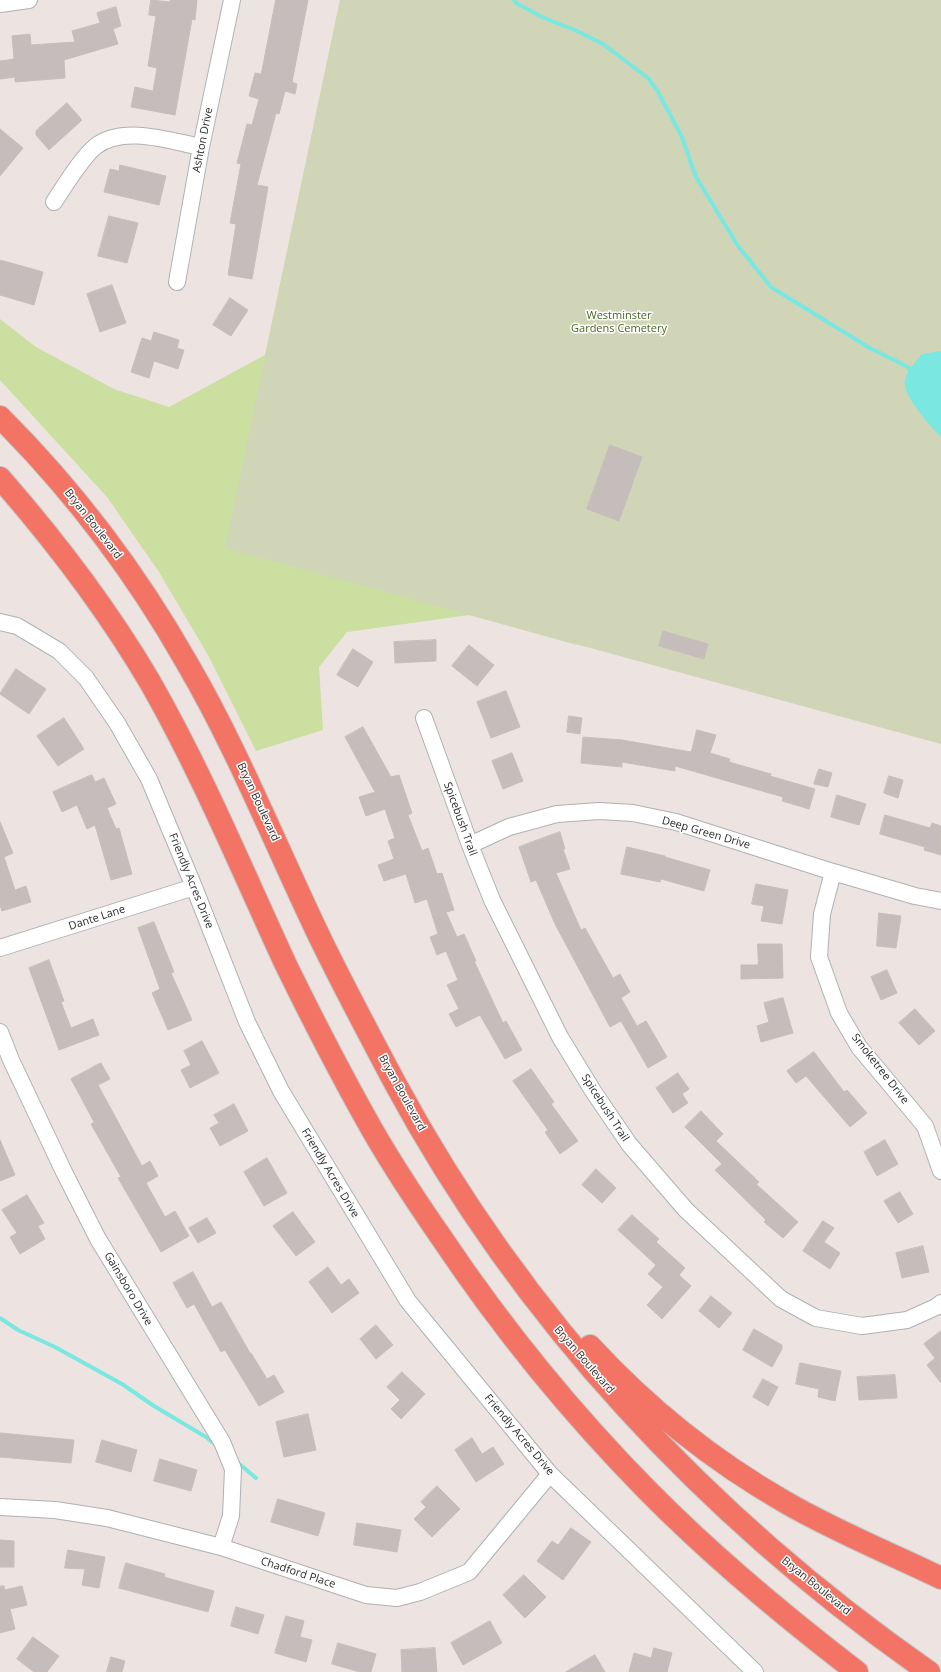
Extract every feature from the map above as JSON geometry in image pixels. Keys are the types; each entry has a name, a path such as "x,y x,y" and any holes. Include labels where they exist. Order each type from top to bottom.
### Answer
{"highway":[{"name":"Bryan Boulevard","path":"0,417 46,465 78,503 129,571 172,636 217,717 322,942 396,1085 452,1179 549,1318 608,1388 674,1457 768,1548 840,1606 929,1672"},
{"path":"0,478 66,557 122,637 150,682 212,802 286,964 345,1080 383,1149 475,1287 553,1387 600,1441 649,1492 741,1578 798,1626 857,1672"},
{"path":"475,1214 519,1258 568,1322 604,1362 686,1436 719,1460 785,1502 819,1520 941,1578"}],"street":[{"path":"0,4 29,0"},
{"name":"Ashton Drive","path":"177,282 201,147 232,0"},
{"path":"54,202 79,166 96,146 117,136 136,134 201,147"},
{"name":"Friendly Acres Drive","path":"0,622 17,626 59,651 86,678 117,723 149,779 194,887 247,1022 281,1091 404,1295 550,1474 755,1672"},
{"name":"Spicebush Trail","path":"424,718 470,845 492,900 560,1037 629,1144 686,1210 780,1299 816,1318 862,1326 870,1325 907,1320 941,1302"},
{"name":"Deep Green Drive","path":"470,845 509,827 556,814 599,811 633,813 676,822 833,872 915,896 941,901"},
{"name":"Smoketree Drive","path":"833,872 822,914 819,957 839,1013 859,1047 925,1126 941,1171"},
{"name":"Dante Lane","path":"0,948 194,887"},
{"name":"Gainsboro Drive","path":"0,1032 11,1060 98,1240 222,1442 233,1469 231,1516 221,1547"},
{"name":"Chadford Place","path":"0,1506 55,1510 107,1518 221,1547 366,1595 397,1598 420,1592 469,1572 550,1474"}],"green space":[{"path":"340,0 577,645 469,615 347,632 319,667 323,730 256,751 208,655 159,572 107,497 0,380 0,319 36,347 114,389 169,407 265,355"},
{"name":"Westminster Gardens Cemetery","path":"340,0 941,0 941,744 225,548"}],"water":[{"path":"941,351 941,437 912,402 905,386 905,380 912,366 922,354"}],"building":[{"path":"151,0 170,2 170,0 197,0 195,20 192,19 175,115 131,107 135,87 153,91 157,68 148,66 156,16 149,15"},
{"path":"276,0 308,0 292,82 297,84 295,94 285,91 279,114 276,113 257,185 268,187 252,279 228,275 236,224 230,223 241,164 237,163 247,124 252,125 259,99 249,96 255,73 261,74"},
{"path":"116,7 121,26 113,29 118,44 64,60 65,78 15,82 15,77 0,79 0,61 14,59 12,36 30,34 31,45 75,42 72,31 100,23 97,13"},
{"path":"67,103 82,120 49,150 36,135 36,131"},
{"path":"0,129 23,148 0,176"},
{"path":"120,165 166,176 159,205 104,192 110,169 119,171"},
{"path":"109,216 138,223 127,263 98,256"},
{"path":"0,260 43,272 34,305 0,295"},
{"path":"112,285 126,323 100,332 87,294"},
{"path":"230,298 248,310 231,336 213,325"},
{"path":"154,332 179,340 177,348 184,350 178,369 154,361 149,378 131,372 142,338 151,341"},
{"path":"610,445 642,457 619,521 587,509"},
{"path":"663,631 708,644 704,659 659,646"},
{"path":"436,640 436,661 395,663 394,642"},
{"path":"469,645 494,665 477,686 452,666"},
{"path":"353,649 373,662 358,687 337,675"},
{"path":"16,669 46,689 29,714 0,694"},
{"path":"506,691 520,727 491,738 477,702"},
{"path":"569,716 582,718 580,734 567,732"},
{"path":"64,718 84,749 58,766 37,736"},
{"path":"363,727 391,777 399,775 412,813 408,815 422,851 428,848 437,874 442,873 454,910 446,912 457,937 464,934 476,961 474,961 503,1023 506,1021 522,1050 505,1059 480,1015 456,1027 449,1014 459,1009 447,985 458,980 446,951 437,955 430,937 438,934 427,899 415,903 406,874 384,881 378,865 394,859 388,841 395,838 385,809 366,816 359,797 375,792 345,737"},
{"path":"697,730 716,735 710,753 730,759 729,762 815,789 809,809 782,801 783,797 675,766 675,771 622,762 622,767 581,763 583,737 622,740 691,752"},
{"path":"512,753 523,781 503,789 492,761"},
{"path":"819,769 832,773 828,787 814,784"},
{"path":"92,775 95,782 104,778 116,804 107,808 116,829 119,828 132,874 111,880 95,825 87,829 77,805 62,812 53,792"},
{"path":"889,776 903,780 898,798 884,793"},
{"path":"837,795 866,804 859,825 831,817"},
{"path":"885,815 930,828 932,823 941,826 941,855 924,850 925,847 880,834"},
{"path":"0,822 13,853 4,857 15,890 26,886 31,902 2,911 0,905"},
{"path":"560,832 565,849 563,849 570,869 556,873 581,930 585,928 613,978 620,974 630,992 621,998 637,1026 646,1021 667,1057 648,1068 621,1021 610,1027 555,924 536,880 531,882 519,847"},
{"path":"627,847 665,856 710,870 704,891 661,879 660,882 621,874"},
{"path":"756,884 788,890 782,924 761,921 764,906 752,904"},
{"path":"879,913 901,916 896,948 877,946"},
{"path":"154,922 174,972 171,973 192,1020 168,1030 152,993 160,989 138,928"},
{"path":"758,944 782,944 783,978 741,979 741,965 758,965"},
{"path":"49,960 64,1001 61,1002 71,1028 93,1019 99,1035 59,1050 29,968"},
{"path":"887,970 897,993 881,1000 871,977"},
{"path":"783,998 793,1033 761,1042 757,1026 769,1022 764,1003"},
{"path":"915,1009 935,1031 919,1045 899,1023"},
{"path":"202,1041 219,1073 190,1088 181,1070 191,1065 184,1051"},
{"path":"814,1052 844,1092 847,1090 867,1113 850,1127 806,1076 796,1083 787,1071"},
{"path":"101,1063 110,1079 98,1085 142,1166 150,1161 158,1176 146,1183 165,1217 175,1211 189,1236 161,1252 118,1178 121,1177 91,1124 94,1122 71,1079"},
{"path":"531,1069 554,1102 551,1104 578,1141 560,1154 545,1132 548,1130 513,1081"},
{"path":"678,1073 689,1089 682,1094 688,1103 673,1113 656,1088"},
{"path":"234,1104 248,1131 220,1146 210,1128 219,1123 214,1115"},
{"path":"701,1111 723,1134 716,1141 759,1182 756,1184 798,1222 783,1238 764,1222 766,1220 715,1170 722,1164 685,1127"},
{"path":"0,1140 15,1175 0,1181"},
{"path":"885,1140 898,1164 877,1176 864,1152"},
{"path":"267,1158 287,1193 264,1206 244,1172"},
{"path":"596,1169 616,1188 602,1203 582,1185"},
{"path":"900,1192 913,1214 898,1223 884,1201"},
{"path":"27,1195 44,1223 38,1226 45,1239 20,1254 10,1237 17,1233 2,1210"},
{"path":"293,1212 315,1242 296,1256 273,1226"},
{"path":"632,1215 659,1239 656,1242 685,1268 679,1275 691,1286 662,1319 647,1305 663,1287 648,1274 656,1265 618,1230"},
{"path":"207,1218 216,1233 198,1243 189,1228"},
{"path":"823,1221 834,1228 824,1242 840,1253 830,1269 803,1251"},
{"path":"923,1246 929,1272 902,1278 896,1253"},
{"path":"328,1267 341,1285 349,1279 359,1293 332,1313 309,1282"},
{"path":"193,1272 212,1307 221,1302 250,1353 267,1379 274,1375 284,1392 259,1406 225,1350 221,1352 194,1304 187,1308 173,1283"},
{"path":"711,1296 732,1313 719,1328 699,1311"},
{"path":"376,1325 393,1345 376,1359 360,1339"},
{"path":"754,1329 782,1345 782,1349 772,1367 743,1350"},
{"path":"941,1331 941,1383 927,1365 935,1358 924,1344"},
{"path":"800,1363 841,1371 835,1401 818,1397 819,1389 796,1384"},
{"path":"402,1372 425,1394 401,1419 391,1409 400,1400 387,1387"},
{"path":"895,1375 897,1398 859,1400 857,1377"},
{"path":"763,1379 778,1387 768,1406 753,1397"},
{"path":"308,1414 316,1450 284,1457 276,1422"},
{"path":"0,1433 74,1440 71,1463 0,1457"},
{"path":"472,1438 482,1454 493,1447 504,1464 476,1482 455,1450"},
{"path":"102,1440 137,1450 131,1472 96,1462"},
{"path":"160,1459 197,1470 191,1491 154,1481"},
{"path":"437,1486 460,1509 432,1537 414,1519 426,1507 421,1502"},
{"path":"278,1499 325,1513 318,1536 271,1522"},
{"path":"357,1523 401,1530 397,1552 354,1545"},
{"path":"571,1528 591,1542 563,1580 537,1561 552,1541 558,1545"},
{"path":"0,1540 14,1541 14,1567 0,1567"},
{"path":"68,1550 105,1557 99,1588 82,1585 85,1569 65,1568"},
{"path":"126,1563 165,1574 164,1577 214,1591 208,1612 119,1588"},
{"path":"524,1575 546,1597 525,1618 503,1595"},
{"path":"0,1586 4,1586 5,1590 22,1586 27,1605 10,1609 15,1629 0,1633"},
{"path":"236,1607 264,1615 258,1634 231,1626"},
{"path":"286,1616 304,1621 300,1637 312,1640 306,1662 275,1653"},
{"path":"490,1621 502,1643 463,1665 451,1643"},
{"path":"33,1637 59,1656 47,1672 34,1672 17,1659"},
{"path":"338,1643 376,1654 371,1672 360,1672 332,1664"},
{"path":"435,1648 437,1672 402,1672 401,1650"},
{"path":"654,1648 672,1653 667,1672 629,1672 634,1653 651,1658"},
{"path":"595,1655 605,1672 566,1672"},
{"path":"111,1657 125,1661 122,1672 107,1672"}],"waterway":[{"path":"514,0 516,3 544,18 575,30 603,44 648,78 658,92 681,135 696,177 738,246 771,287 868,347 908,367 913,374"},
{"path":"0,1318 18,1330 55,1347 122,1384 154,1406 206,1437 216,1445"},
{"path":"237,1462 256,1478"}]}
